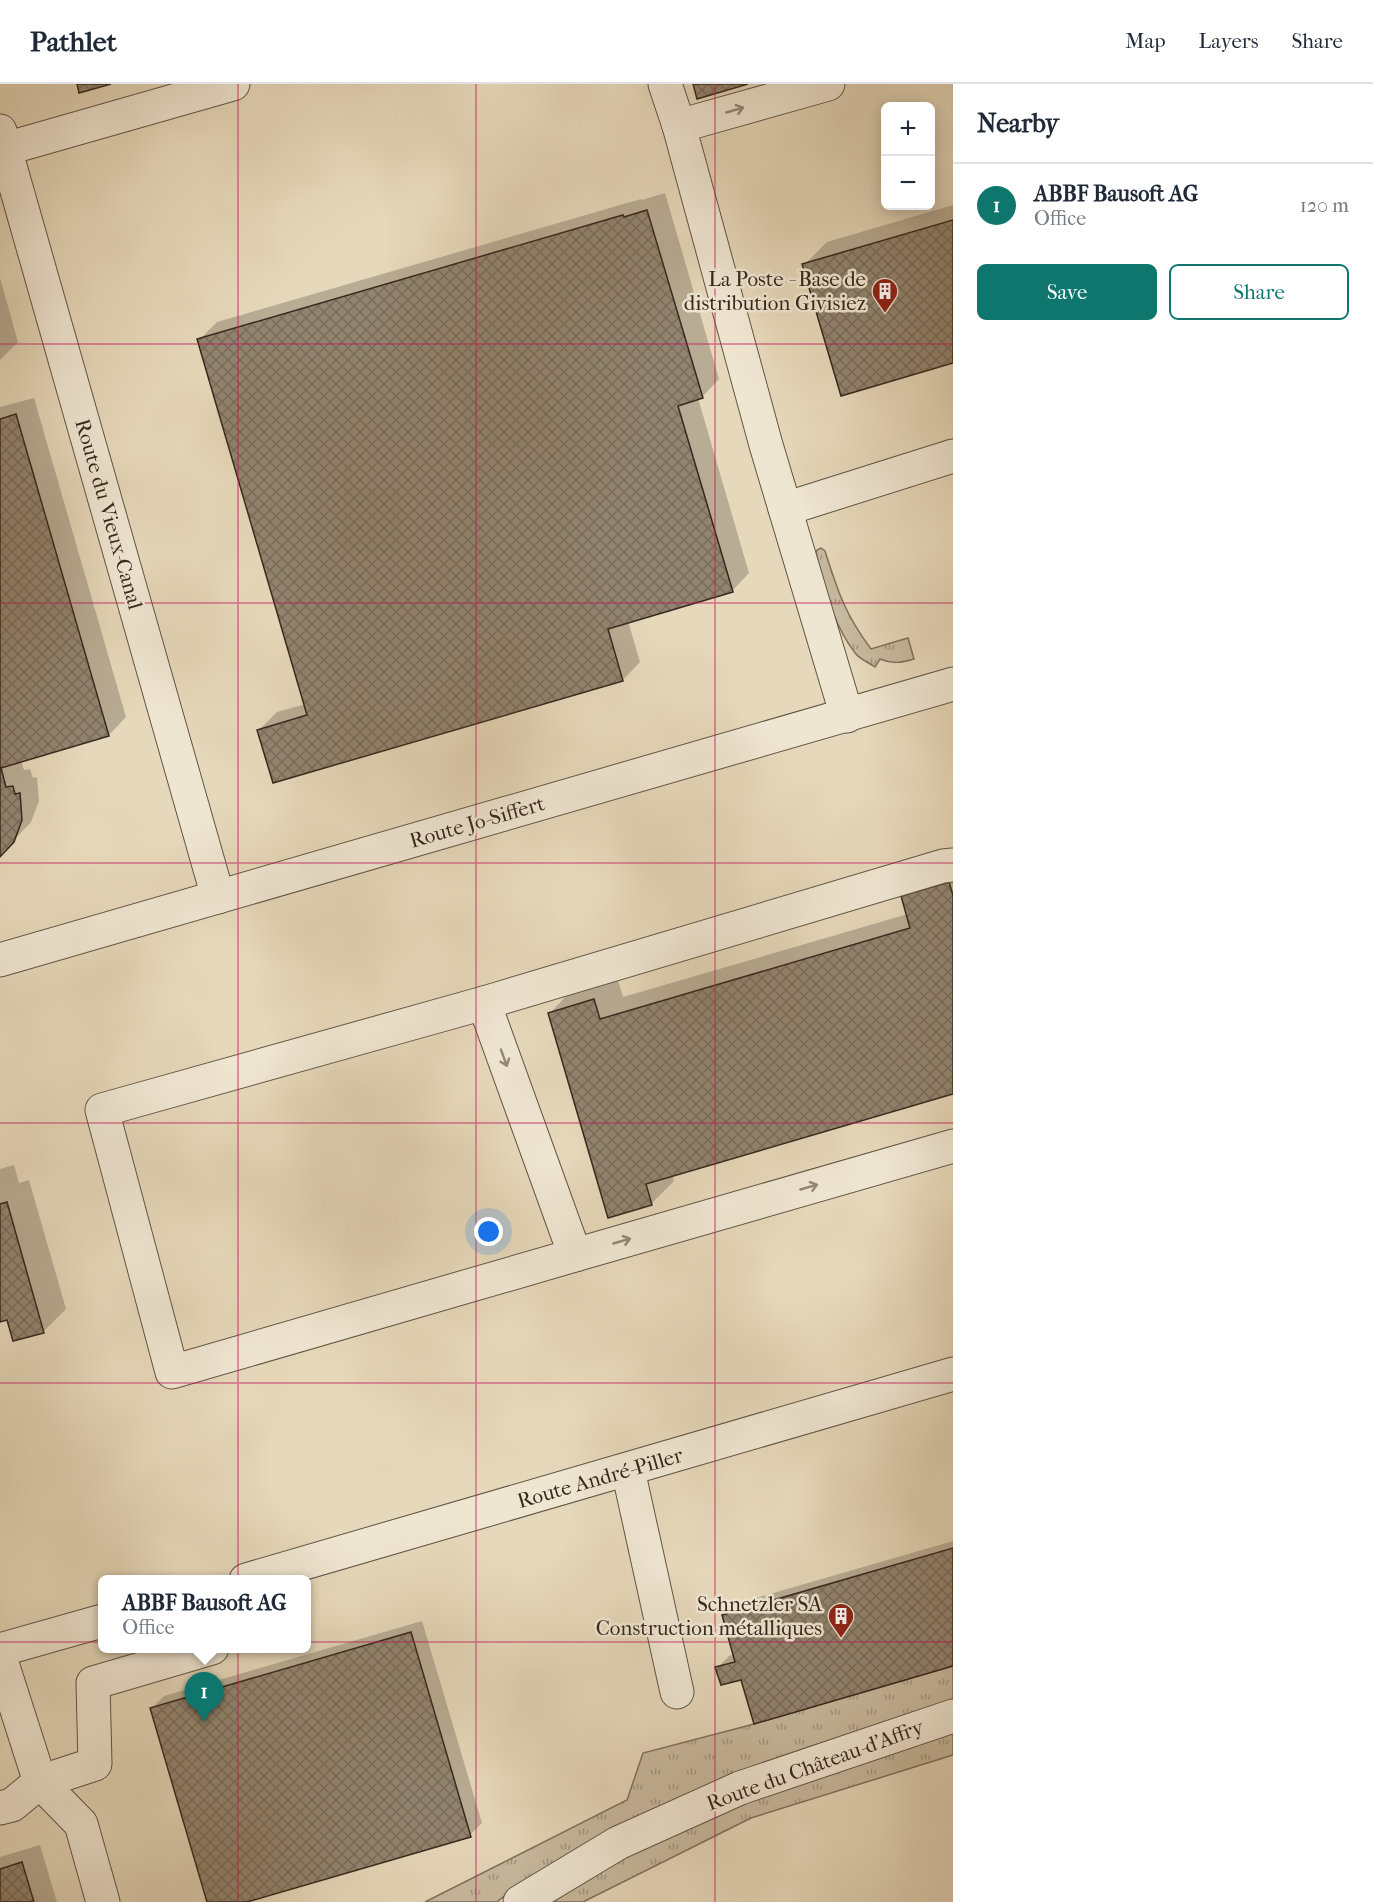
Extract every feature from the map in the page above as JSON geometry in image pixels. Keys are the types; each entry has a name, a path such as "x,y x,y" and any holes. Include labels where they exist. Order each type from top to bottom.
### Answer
{"street":[{"path":"3,140 233,84"},
{"path":"665,84 679,126 785,509 847,716"},
{"path":"679,126 828,84"},
{"name":"Route du Vieux-Canal","path":"3,140 218,897"},
{"path":"785,509 953,456"},
{"name":"Route Jo-Siffert","path":"0,960 953,684"},
{"path":"953,865 943,866 484,1003 102,1110 172,1372 953,1146"},
{"path":"484,1003 575,1255"},
{"name":"Route André-Piller","path":"263,1575 953,1374"},
{"path":"628,1470 678,1692"},
{"path":"0,1650 98,1622"},
{"path":"0,1808 12,1805 40,1782 95,1764 93,1683 195,1653"},
{"path":"0,1657 40,1782 81,1824 103,1902"},
{"name":"Route du Château-d'Affry","path":"520,1902 618,1843 740,1788 953,1716"}],"green space":[{"path":"821,548 825,551 848,613 871,649 908,638 914,659 889,662 880,659 875,667 856,654 841,631 831,606 816,554"},
{"path":"953,1666 953,1704 508,1893 497,1902 425,1902 627,1800 643,1753 754,1724"},
{"path":"953,1731 953,1755 751,1818 583,1902 549,1902 624,1856 746,1802"}],"building":[{"path":"77,84 111,84 79,93"},
{"path":"693,84 748,84 697,99"},
{"path":"647,210 703,398 678,406 733,592 608,629 623,681 273,783 257,730 307,715 197,339 623,215 624,217"},
{"name":"La Poste - Base de distribution Givisiez","path":"953,220 953,363 841,396 802,264"},
{"path":"16,414 109,736 1,768 6,787 13,786 15,794 20,793 22,820 14,842 0,857 0,419"},
{"path":"949,882 953,895 953,1094 646,1184 652,1205 608,1218 548,1013 594,999 600,1019 910,928 901,896"},
{"path":"7,1202 44,1333 13,1341 7,1320 0,1322 0,1204"},
{"name":"Schnetzler SA Construction métalliques","path":"953,1548 953,1666 754,1724 741,1680 721,1685 715,1667 735,1662 722,1615"},
{"path":"411,1632 471,1837 247,1902 207,1902 150,1708"},
{"path":"22,1862 34,1902 0,1902 0,1869"}],"place":[{"name":"La Poste - Base de distribution Givisiez","path":"885,314"},
{"name":"Schnetzler SA Construction métalliques","path":"841,1639"},
{"name":"ABBF Bausoft AG","path":"204,1722"}]}
